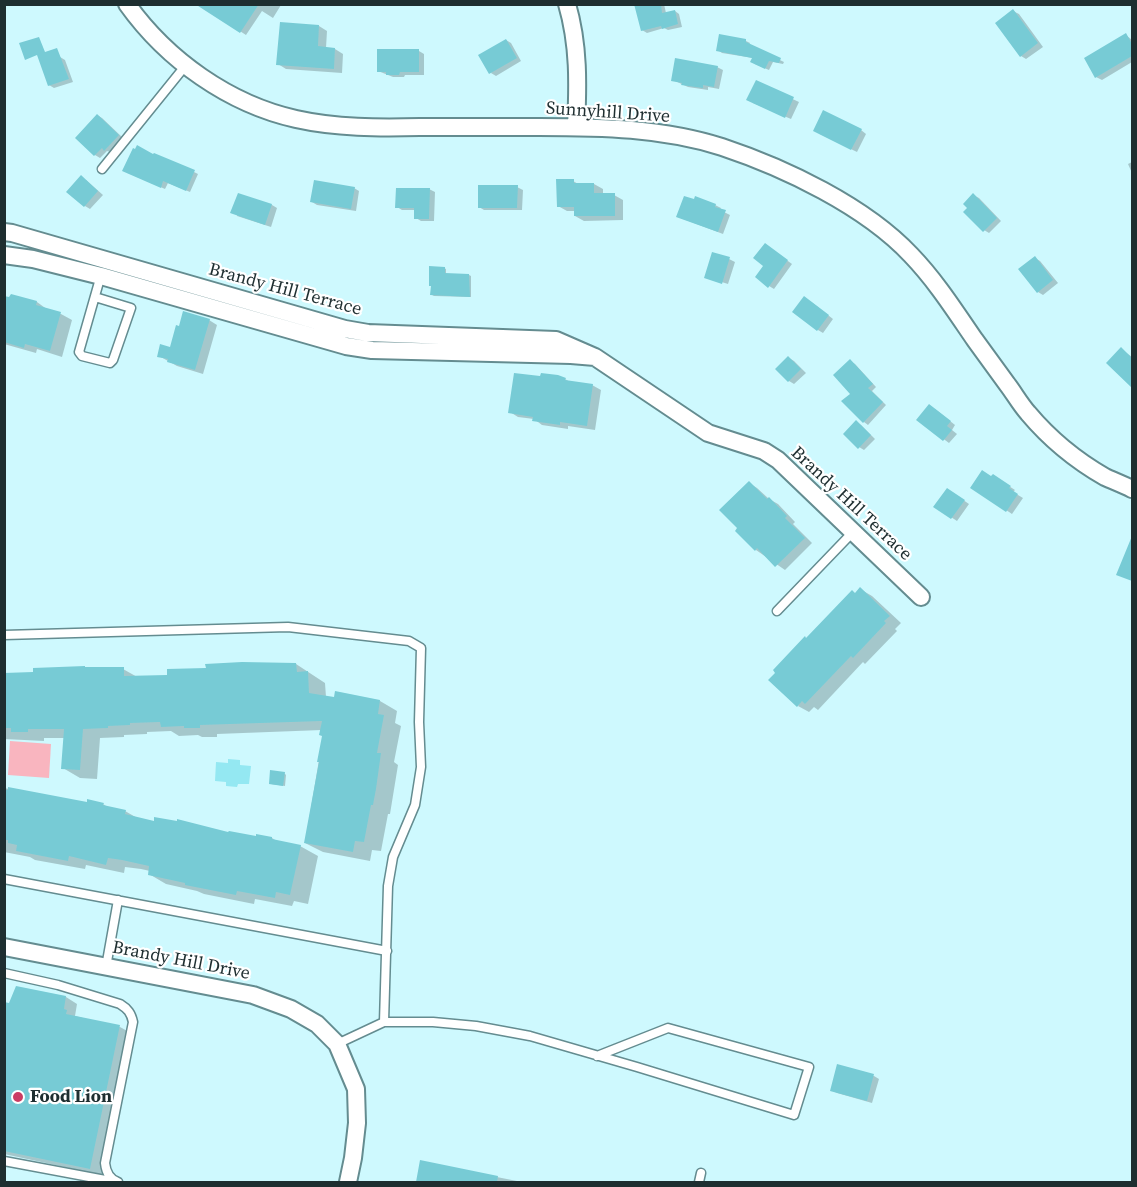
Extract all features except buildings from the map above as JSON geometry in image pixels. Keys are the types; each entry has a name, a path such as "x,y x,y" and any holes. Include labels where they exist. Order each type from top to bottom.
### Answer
{"street":[{"name":"Sunnyhill Drive","path":"127,4 155,37 210,83 264,110 296,119 379,128 576,127 638,130 693,139 721,147 768,164 812,185 864,215 912,255 942,290 1028,413 1043,429 1077,458 1105,476 1132,489"},
{"path":"567,4 577,50 576,127"},
{"name":"Brandy Hill Terrace","path":"4,232 368,333 556,340 595,357 708,433 764,451 778,460 921,597"},
{"name":"Brandy Hill Terrace","path":"4,255 33,259 101,276 346,346 372,350 595,357"},
{"name":"Brandy Hill Drive","path":"4,947 253,995 291,1009 317,1024 337,1044"},
{"path":"337,1044 356,1089 357,1122 348,1182"}],"lane":[{"path":"102,169 186,65"},
{"path":"94,297 131,308 110,363 82,356 79,352 94,297 105,260"},
{"path":"777,610 853,532"},
{"path":"4,635 288,627 409,641 421,648 419,722 421,767 415,806 393,857 388,886 384,1022"},
{"path":"4,879 387,951"},
{"path":"106,967 118,900"},
{"path":"4,973 58,985 120,1004 126,1007 131,1014 133,1022 105,1163 111,1178 117,1182"},
{"path":"337,1044 384,1022 433,1022 476,1026 530,1036 794,1115 809,1067 668,1028 597,1056"},
{"path":"4,1161 117,1182"}],"shaded area":[{"path":"10,741 51,744 49,778 8,775"}],"water":[{"path":"228,759 240,760 240,765 251,766 249,784 238,784 237,787 226,786 226,782 215,781 216,762 228,763"}],"place":[{"name":"Food Lion","path":"18,1097"}]}
